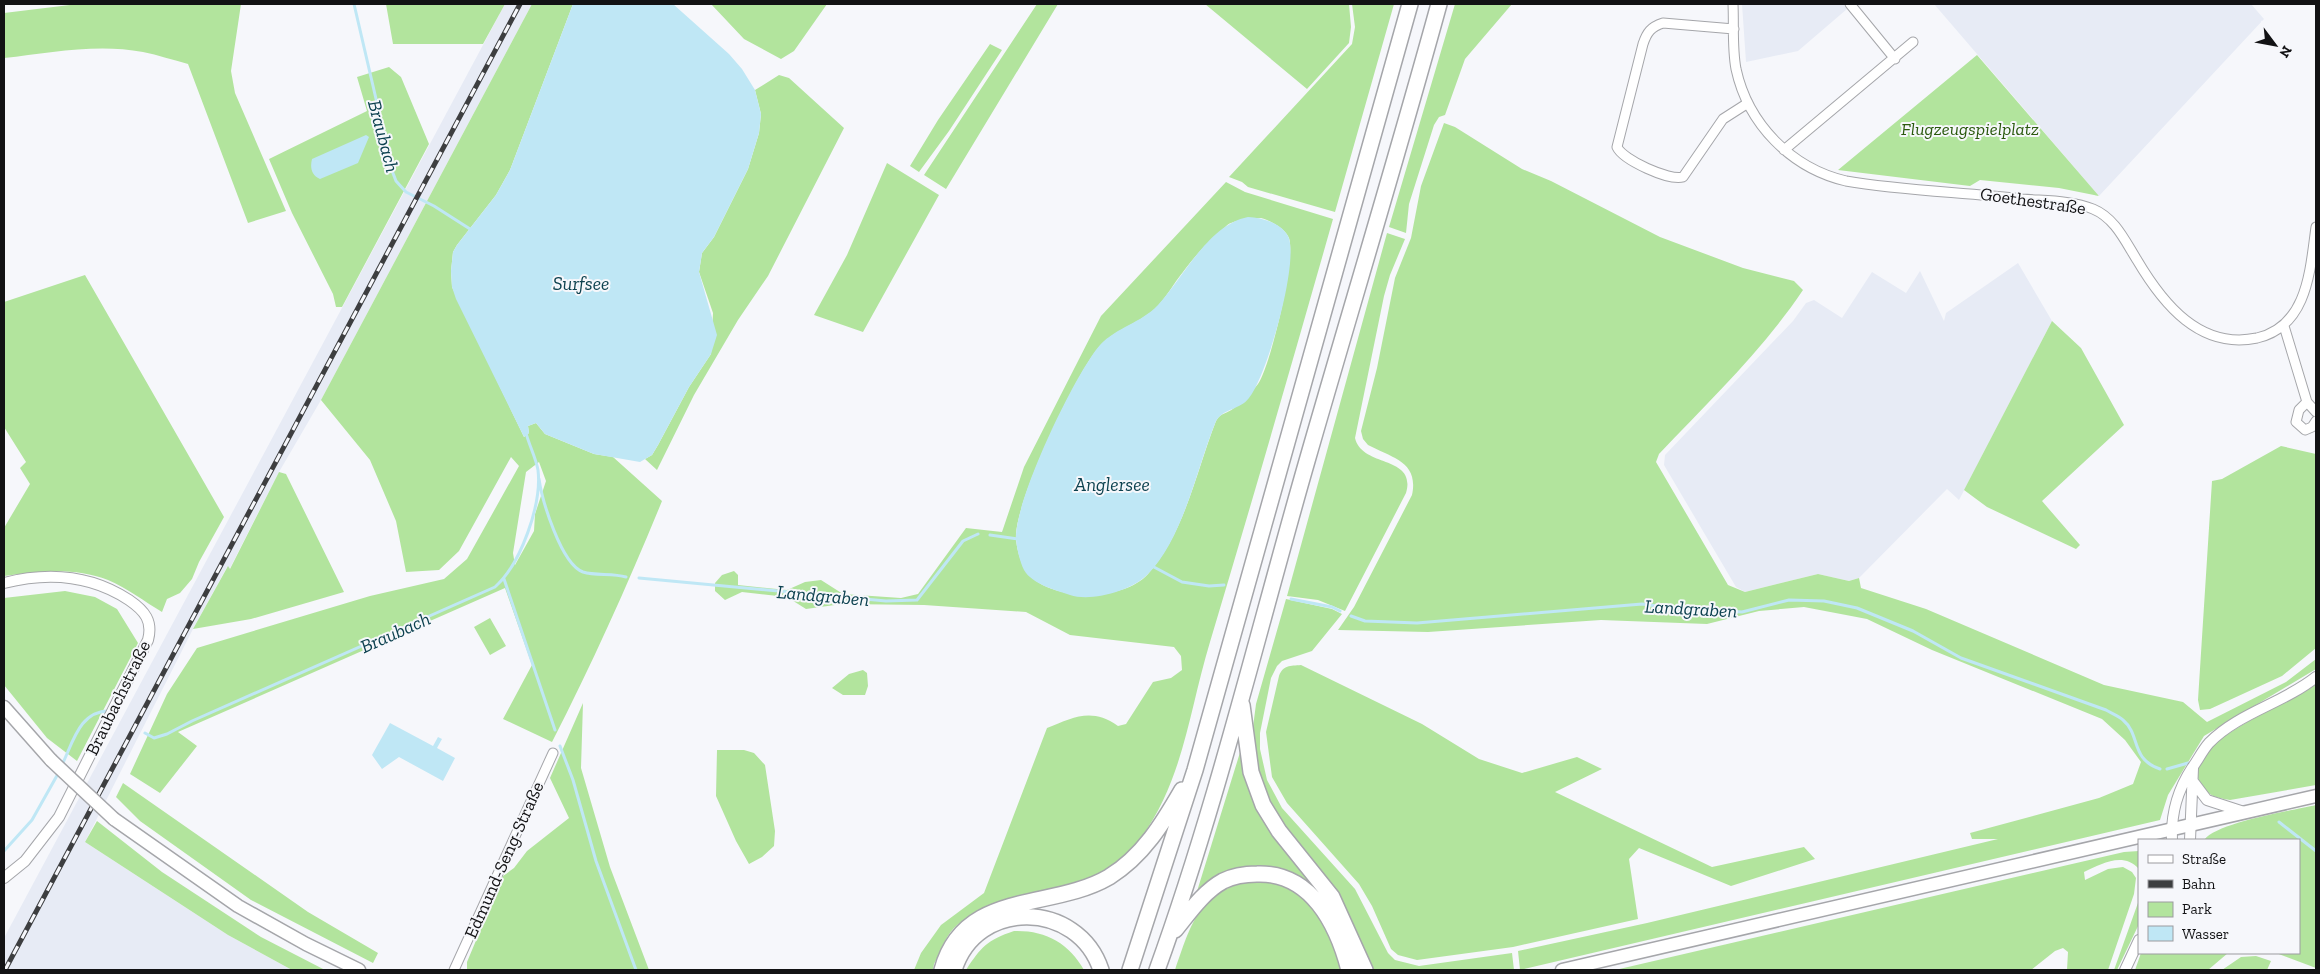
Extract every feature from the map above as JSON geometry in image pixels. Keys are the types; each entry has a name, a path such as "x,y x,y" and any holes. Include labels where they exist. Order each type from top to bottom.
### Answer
{"highway":[{"path":"1130,970 1194,770 1410,4"},
{"path":"1157,970 1169,937 1241,699 1307,461 1406,127 1439,4"},
{"path":"1241,699 1251,772 1263,805 1279,831 1332,897 1365,970"},
{"path":"942,970 950,950 957,939 969,926 986,914 1012,905 1069,893 1095,884 1118,871 1150,840 1194,770"},
{"path":"1169,937 1205,894 1224,881 1246,874 1276,875 1298,884 1317,900 1333,926 1349,970"},
{"path":"954,970 964,950 982,932 1006,920 1027,916 1053,921 1072,931 1086,944 1101,970"}],"main road":[{"path":"4,707 51,760 114,819 238,906 306,944 359,970"},
{"path":"2147,839 2172,835 2191,825 2316,796"},
{"path":"1562,970 2021,864 2134,841"}],"street":[{"name":"Goethestraße","path":"1733,4 1736,68 1748,103 1765,132 1784,150 1817,171 1846,181 2057,202 2095,210 2114,225 2162,298 2195,328 2214,337 2232,341 2258,337 2284,326"},
{"path":"1850,4 1895,59"},
{"path":"1734,29 1663,23 1653,26 1647,33 1617,147 1626,157 1669,177 1682,177 1723,119 1748,103"},
{"path":"1784,150 1913,42"},
{"path":"2316,227 2314,262 2304,294 2294,314 2284,326 2307,402 2316,412"},
{"path":"2307,402 2299,410 2296,422 2305,430 2312,428 2316,421"},
{"name":"Braubachstraße","path":"4,583 36,577 87,580 105,587 136,605 147,616 151,626 148,640 59,817 25,861 4,878"},
{"path":"2172,835 2178,792 2202,752 2216,736 2247,717 2290,695 2316,677"},
{"name":"Edmund-Seng-Straße","path":"455,969 553,754"},
{"path":"2190,839 2192,768"},
{"path":"2192,780 2207,800 2244,812"},
{"path":"2124,970 2138,942"}],"shaded area":[{"path":"505,4 532,4 321,400 279,472 229,570 227,567 193,629 85,842 228,935 292,970 4,970 4,938"},
{"path":"1742,4 1843,4 1847,9 1798,51 1746,62"},
{"path":"1934,4 2251,4 2264,19 2099,196"},
{"path":"2018,263 2052,321 1959,500 1947,489 1859,578 1849,581 1818,574 1745,592 1736,587 1664,465 1665,455 1793,321 1806,303 1814,300 1842,318 1872,272 1906,293 1920,271 1944,321 1946,313"}],"green space":[{"path":"78,4 241,4 231,71 235,93 286,211 248,223 188,64 143,52 108,48 4,58 4,13"},
{"path":"386,4 505,4 483,44 393,44"},
{"path":"532,4 573,4 510,170 496,195 457,245 453,252 451,271 452,287 524,437 529,433 528,426 536,423 545,434 594,454 613,457 662,501 610,623 552,742 503,719 532,665 505,588 178,732 197,746 160,793 130,774 167,694 197,648 370,596 444,579 467,559 519,466 511,457 459,551 439,570 406,572 396,521 370,460 321,400","holes":["539,462 546,481 535,514 534,531 515,565 513,553 526,472"]},
{"path":"711,4 827,4 794,51 781,59 744,39"},
{"path":"1037,4 1058,4 946,189 924,175"},
{"path":"1205,4 1349,4 1351,27 1349,43 1307,89"},
{"path":"1352,4 1394,4 1335,212 1248,187 1242,182 1229,177 1352,44 1355,27"},
{"path":"1455,4 1512,4 1465,59 1445,115 1439,117 1434,125 1409,204 1406,233 1389,227"},
{"path":"990,44 1002,50 949,131 919,172 910,166 938,120"},
{"name":"Flugzeugspielplatz","path":"1977,55 2099,196 2059,188 1980,180 1970,186 1838,170"},
{"path":"389,67 401,77 429,144 342,307 336,307 333,294 292,213 269,159 367,111 357,77"},
{"path":"779,75 789,78 844,128 768,276 738,320 694,395 657,470 645,459 652,455 689,387 711,354 713,313 699,272 702,253 714,237 748,169 759,133 761,114 755,90"},
{"path":"1444,123 1455,127 1522,169 1551,181 1660,237 1743,268 1794,281 1803,290 1753,355 1659,454 1656,462 1728,585 1745,592 1818,574 1849,581 1859,578 1861,588 1926,609 2104,685 2183,702 2207,722 2286,682 2316,659 2316,669 2204,736 2168,795 2160,820 1520,970 1518,951 1647,923 1998,839 1972,839 1970,833 2099,798 2133,784 2141,762 2125,740 2102,719 1932,650 1867,619 1804,607 1759,611 1707,624 1601,620 1428,632 1338,630 1354,607 1412,495 1412,475 1408,468 1402,462 1368,445 1363,439 1361,431 1377,368 1395,278 1411,238 1421,186"},
{"path":"887,163 939,195 863,332 814,315 847,255"},
{"path":"1226,182 1245,192 1333,219 1210,642 1184,743 1167,792 1155,815 1131,850 1106,870 1092,878 1063,889 1000,903 981,910 954,928 945,940 933,970 914,970 921,953 941,925 984,893 1047,728 1082,716 1099,717 1118,726 1126,724 1153,682 1171,678 1182,670 1181,656 1174,647 1070,635 1026,612 924,605 842,604 806,609 787,597 742,592 725,600 715,591 715,583 722,575 734,571 738,575 738,585 787,590 805,582 821,580 843,594 901,598 918,594 966,528 1002,532 1024,467 1101,316","holes":["1265,219 1277,225 1287,234 1290,249 1286,288 1269,356 1256,387 1240,403 1220,416 1216,421 1181,521 1161,557 1148,574 1137,583 1107,593 1073,594 1043,585 1028,574 1021,560 1016,539 1018,522 1024,499 1048,440 1089,361 1099,347 1113,335 1144,317 1158,306 1195,256 1228,225 1242,220"]},
{"path":"1387,233 1405,239 1390,275 1384,296 1355,438 1367,454 1397,467 1404,473 1407,481 1406,493 1345,611 1318,600 1287,596"},
{"path":"85,275 224,517 199,562 192,579 180,593 167,599 162,612 108,580 83,573 57,571 4,576 4,528 30,484 20,468 26,462 4,427 4,302"},
{"path":"2052,321 2081,348 2124,425 2042,501 2080,545 2076,549 1987,507 1964,490"},
{"path":"2281,446 2316,454 2316,648 2282,676 2210,709 2200,710 2198,700 2212,481 2222,479"},
{"path":"279,472 286,474 344,592 251,619 193,629 228,566 230,569"},
{"path":"65,591 95,597 117,609 138,643 77,761 47,738 4,685 4,598"},
{"path":"1286,599 1332,609 1342,614 1312,651 1282,661 1271,678 1260,733 1260,749 1267,780 1282,808 1355,889 1388,953 1395,960 1419,966 1512,953 1514,970 1371,970 1273,813 1260,785 1253,727 1256,704"},
{"path":"490,618 506,646 490,655 474,627"},
{"path":"1301,665 1422,724 1479,759 1522,773 1577,757 1602,769 1555,792 1712,867 1804,847 1815,859 1731,886 1639,848 1629,859 1638,919 1513,947 1417,960 1398,955 1391,949 1372,906 1359,884 1287,803 1272,777 1266,732 1279,676 1285,668"},
{"path":"863,670 867,673 868,686 865,695 843,695 832,688 849,674"},
{"path":"2316,684 2316,785 2230,800 2210,794 2203,788 2198,778 2199,764 2209,750 2224,736"},
{"path":"583,703 581,768 610,867 649,970 467,970 467,962 503,876 514,868 527,851 569,818 550,778"},
{"path":"1242,746 1244,761 1330,903 1256,868 1194,901"},
{"path":"717,750 744,750 754,753 765,765 775,831 774,846 762,857 749,864 736,841 716,796"},
{"path":"123,783 308,912 378,953 373,963 251,900 140,821 116,797"},
{"path":"2316,805 2316,968 2279,954 2300,954 2300,839 2205,839 2224,828 2273,814"},
{"path":"97,821 162,872 261,937 325,970 292,970 228,935 85,842"},
{"path":"2138,851 2138,868 2133,864 2119,860 2105,863 2084,872 2085,880 2108,869 2123,867 2132,872 2136,878 2134,894 2108,970 2067,970 2068,952 2063,948 2055,951 2031,970 1615,970 2124,852"},
{"path":"1252,881 1279,883 1304,895 1328,931 1342,970 1175,970 1192,924 1209,901 1234,886"},
{"path":"2138,903 2138,926 2117,970 2114,970"},
{"path":"1014,931 1036,933 1055,940 1071,952 1084,970 966,970 976,955 986,945"},
{"path":"2141,954 2227,954 2208,970 2135,970"},
{"path":"2256,956 2271,961 2267,970 2222,970 2241,957"}],"water":[{"name":"Surfsee","path":"573,4 673,4 729,54 742,69 755,90 761,114 759,133 748,169 714,237 702,253 699,272 717,335 711,354 689,387 652,455 640,462 594,454 545,434 536,423 528,426 529,433 524,437 456,299 452,287 453,252 496,195 510,170"},
{"path":"366,135 369,137 358,163 320,179 313,173 311,168 312,159"},
{"name":"Anglersee","path":"1248,217 1259,218 1276,224 1288,236 1291,249 1290,268 1280,318 1264,367 1249,398 1241,405 1223,414 1216,421 1188,502 1170,543 1160,560 1140,581 1110,594 1079,597 1038,583 1024,570 1020,558 1016,537 1019,519 1025,495 1048,438 1076,382 1100,345 1158,305 1198,253 1221,230 1234,222"},
{"path":"390,723 433,746 438,737 442,739 437,748 455,758 443,781 399,757 382,769 372,755"}],"waterway":[{"name":"Braubach","path":"354,4 383,129 384,147 396,181 406,192 434,206 470,229 471,232"},
{"name":"Braubach","path":"145,733 154,738 167,734 192,721 495,587 513,564 521,549 528,533 537,499 538,470 526,433"},
{"name":"Landgraben","path":"539,479 548,516 560,545 575,567 588,573 626,577"},
{"name":"Landgraben","path":"639,578 886,601 917,600 963,541 978,534"},
{"name":"Landgraben","path":"990,535 1018,539"},
{"name":"Landgraben","path":"1152,566 1182,582 1209,586 1224,585"},
{"path":"504,579 555,730"},
{"name":"Landgraben","path":"1291,599 1332,607 1340,611"},
{"name":"Landgraben","path":"1351,616 1365,621 1417,623 1642,604 1679,609 1742,612 1789,600 1824,601 1857,608 1913,631 1961,658 2106,710 2129,726 2144,759 2160,769"},
{"name":"Braubach","path":"61,767 78,730 84,722 99,712 109,711"},
{"path":"560,746 573,780 596,861 636,970"},
{"name":"Landgraben","path":"2167,769 2188,763"},
{"name":"Braubach","path":"4,851 32,820 59,772"},
{"name":"Landgraben","path":"2279,822 2316,851"}],"railway":[{"path":"5,970 520,4"}]}
